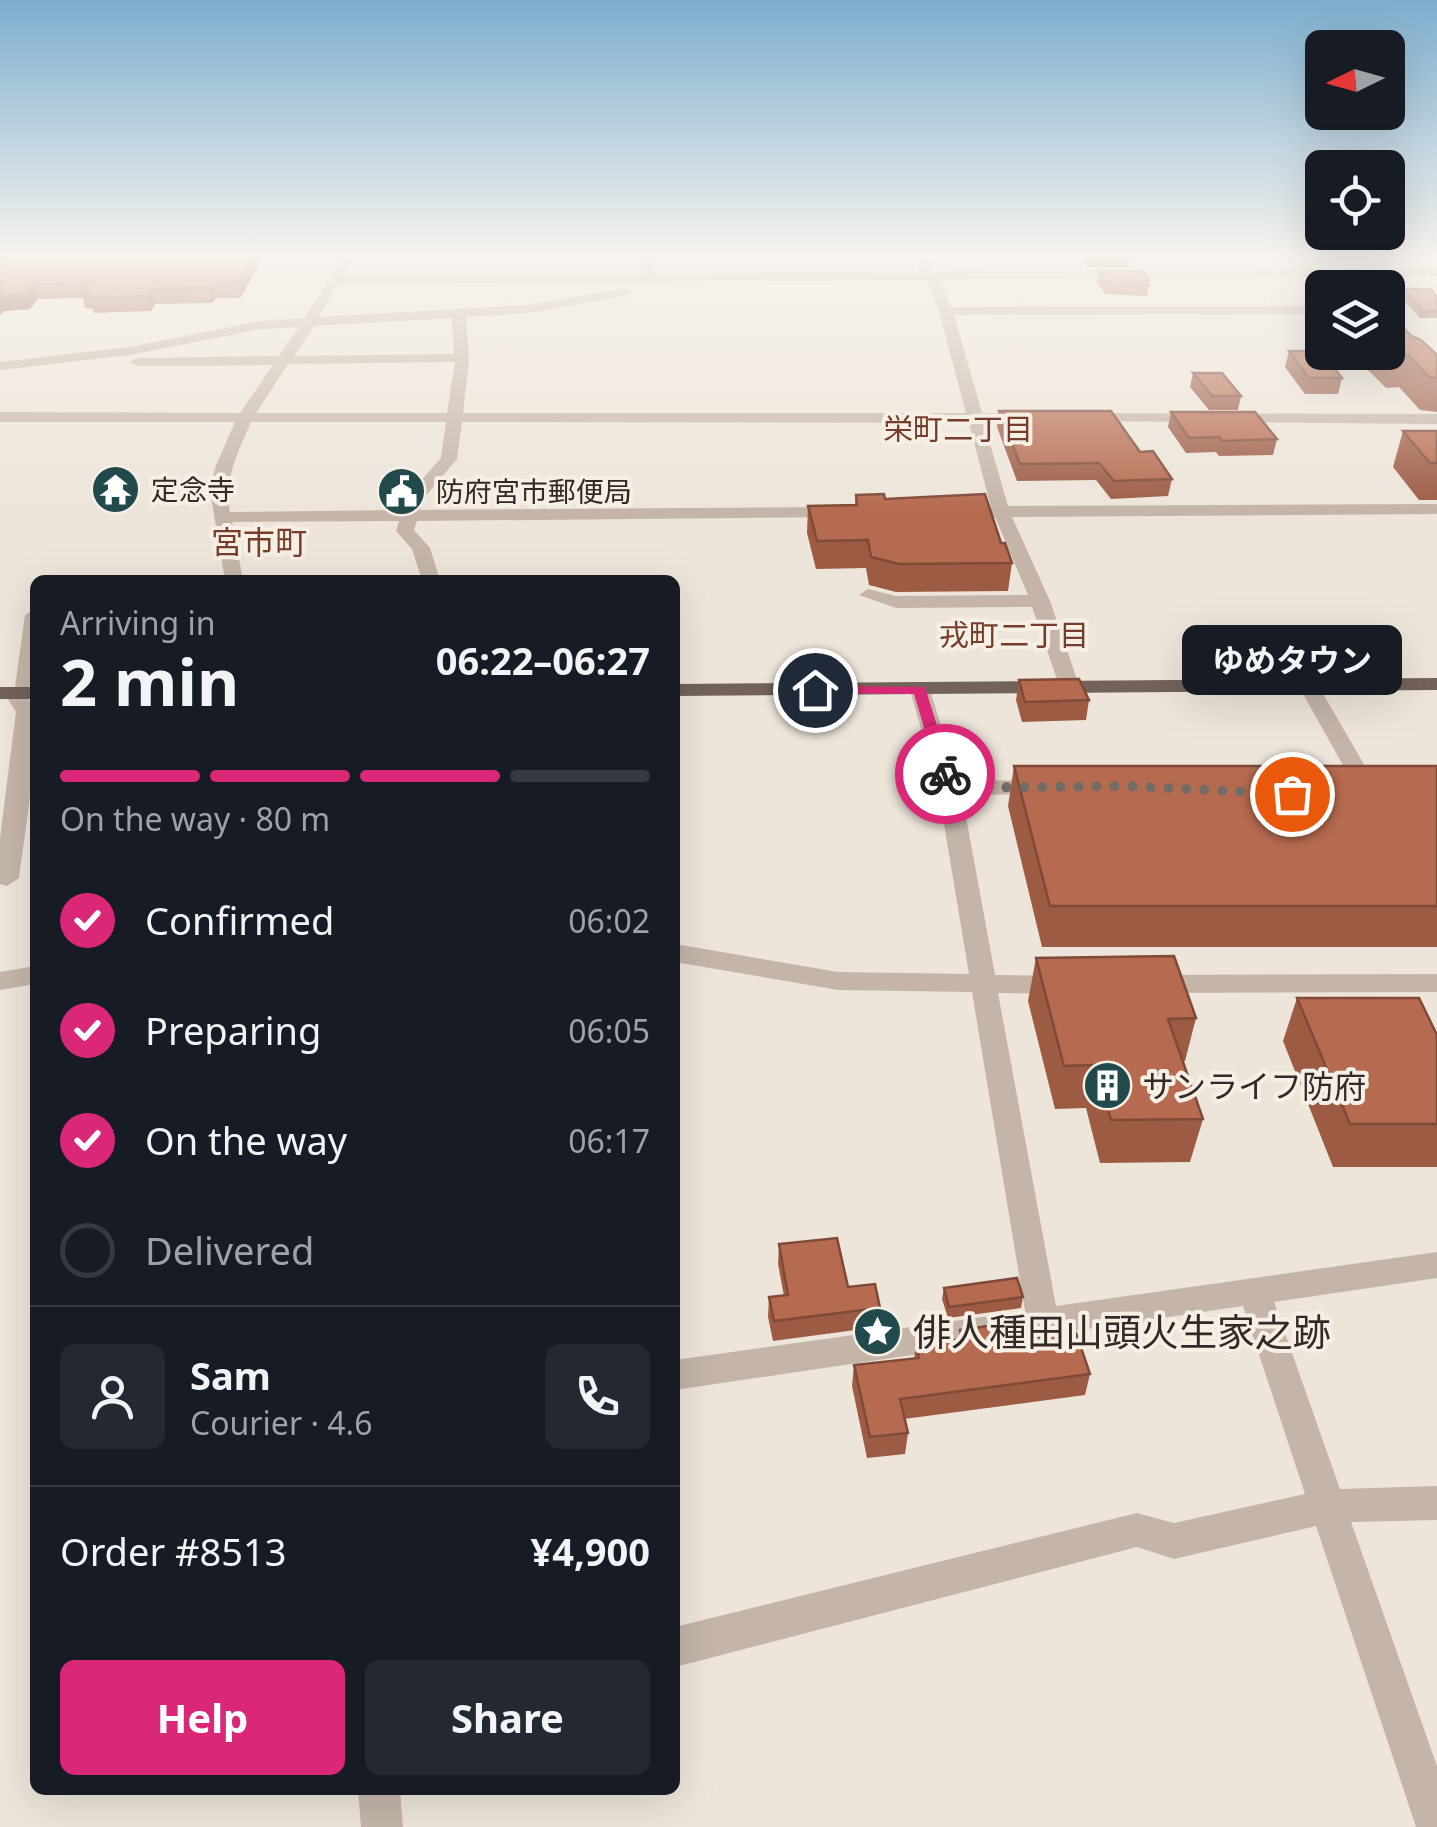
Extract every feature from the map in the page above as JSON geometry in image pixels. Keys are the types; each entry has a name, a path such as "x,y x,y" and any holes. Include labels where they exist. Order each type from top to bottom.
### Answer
{"main road":[{"path":"680,690 1437,684"}],"street":[{"path":"0,366 130,351 182,339"},
{"path":"233,575 218,491 220,480 246,417 297,339"},
{"path":"429,575 421,548 405,531 416,498 449,459 462,358 461,339"},
{"path":"954,339 1001,511 1040,601 1070,688"},
{"path":"1413,339 1434,363"},
{"path":"136,362 462,358"},
{"path":"0,417 1055,418"},
{"path":"1075,418 1437,419"},
{"path":"942,512 1437,509"},
{"path":"222,517 862,512"},
{"path":"868,595 907,602 1040,601"},
{"path":"7,878 27,712 18,693 30,638"},
{"path":"1308,685 1368,792"},
{"path":"920,690 949,788 1043,1322"},
{"path":"949,788 1065,787"},
{"path":"680,955 838,982 1083,984"},
{"path":"0,981 30,976"},
{"path":"1122,984 1437,983"},
{"path":"680,1375 1437,1265"},
{"path":"1254,1291 1437,1827"},
{"path":"680,1647 1137,1530 1174,1541 1329,1506 1437,1503"},
{"path":"379,1795 382,1827"}],"building":[{"path":"1405,339 1421,340 1437,355 1437,378 1429,377 1408,355"},
{"path":"1289,351 1305,351 1305,370 1336,370 1342,378 1309,378"},
{"path":"1193,373 1222,373 1241,396 1212,396"},
{"path":"999,411 1111,411 1140,452 1153,451 1172,479 1114,481 1099,463 1020,464"},
{"path":"1171,412 1255,412 1277,439 1189,438"},
{"path":"1403,431 1437,431 1437,463 1430,463"},
{"path":"884,494 885,499 985,494 1012,563 899,564 871,557 868,540 817,541 808,506 857,505 856,495"},
{"path":"1079,679 1089,700 1025,702 1019,680"},
{"path":"1014,766 1437,766 1437,906 1050,906"},
{"path":"1174,956 1196,1018 1168,1019 1203,1119 1111,1120 1095,1065 1064,1066 1036,958"},
{"path":"1297,998 1419,998 1437,1035 1437,1124 1350,1124"},
{"path":"837,1238 848,1287 875,1284 880,1308 774,1321 769,1297 788,1295 779,1244"},
{"path":"1017,1278 1023,1297 949,1307 944,1288"},
{"path":"995,1325 1000,1341 1076,1333 1090,1374 900,1399 908,1433 870,1437 854,1365 919,1358 916,1344 963,1339 960,1330"}],"way so far":[{"path":"945,774 949,788 1123,786 1292,794"}],"place":[{"name":"定念寺","path":"116,489"},
{"name":"防府宮市郵便局","path":"401,491"},
{"name":"ゆめタウン","path":"1292,794"},
{"name":"サンライフ防府","path":"1107,1085"},
{"name":"俳人種田山頭火生家之跡","path":"878,1331"}],"district":[{"name":"栄町二丁目","path":"958,428"},
{"name":"宮市町","path":"259,541"},
{"name":"戎町二丁目","path":"1014,634"}],"route":[{"path":"815,690 920,690 945,774"}]}
